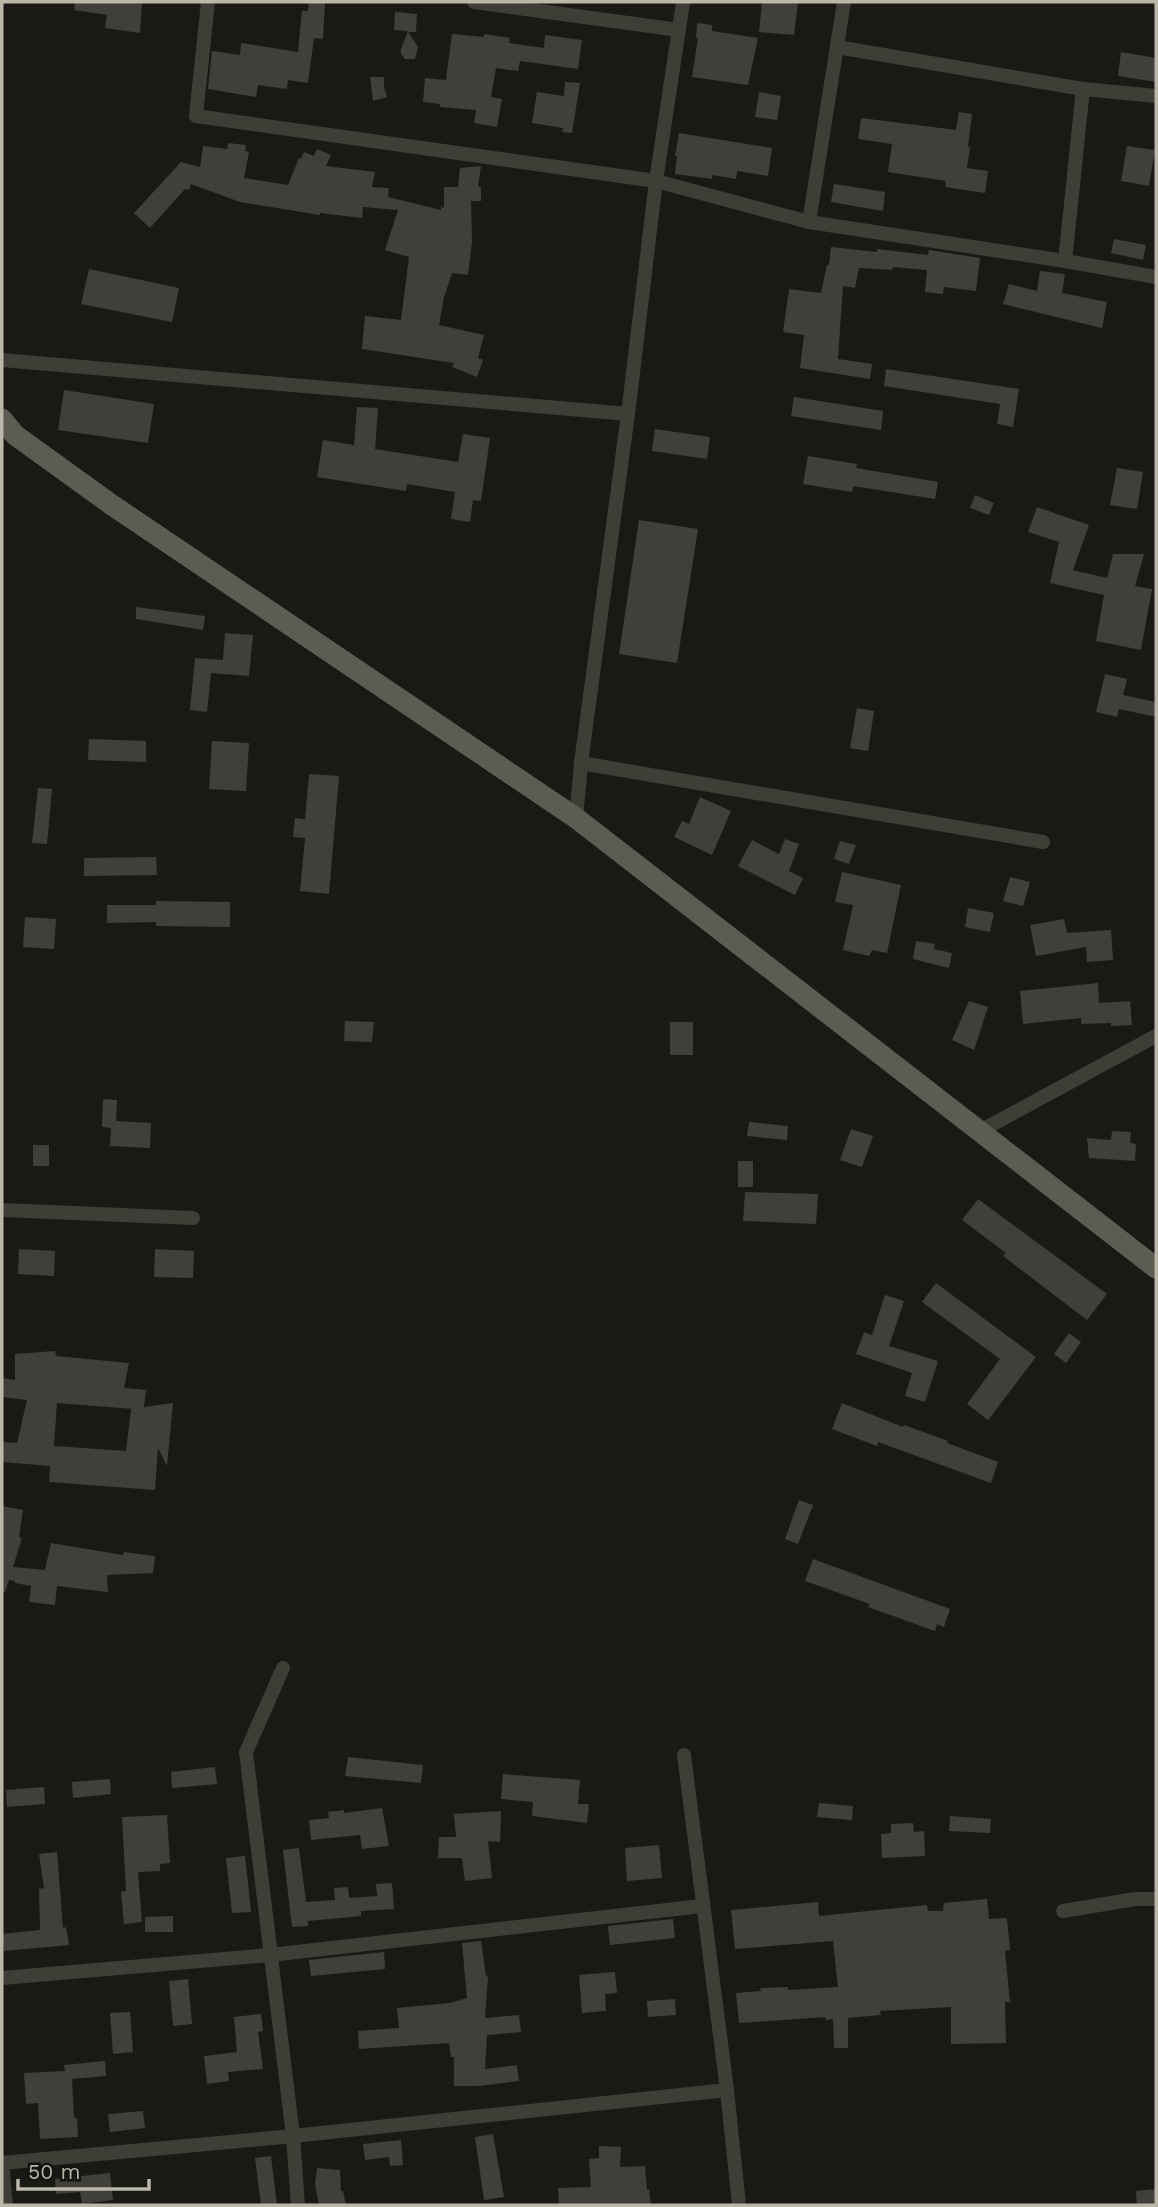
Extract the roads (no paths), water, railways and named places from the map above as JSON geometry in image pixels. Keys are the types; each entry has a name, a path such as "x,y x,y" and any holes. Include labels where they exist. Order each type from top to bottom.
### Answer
{"main road":[{"path":"2,419 15,435 112,505 576,818 1156,1268"}],"street":[{"path":"208,2 196,116 656,181 809,222 1156,277"},
{"path":"474,2 679,30"},
{"path":"576,818 656,181 683,2"},
{"path":"809,222 844,2"},
{"path":"837,47 1083,89 1156,96"},
{"path":"1065,261 1083,89"},
{"path":"2,360 628,414"},
{"path":"581,763 1043,842"},
{"path":"978,1132 1156,1036"},
{"path":"2,1210 193,1217"},
{"path":"284,1668 246,1752 293,2136 298,2205"},
{"path":"684,1755 739,2205"},
{"path":"1063,1911 1135,1899 1156,1899"},
{"path":"2,1978 270,1955 702,1906"},
{"path":"6,2205 2,2164 727,2090"}]}
